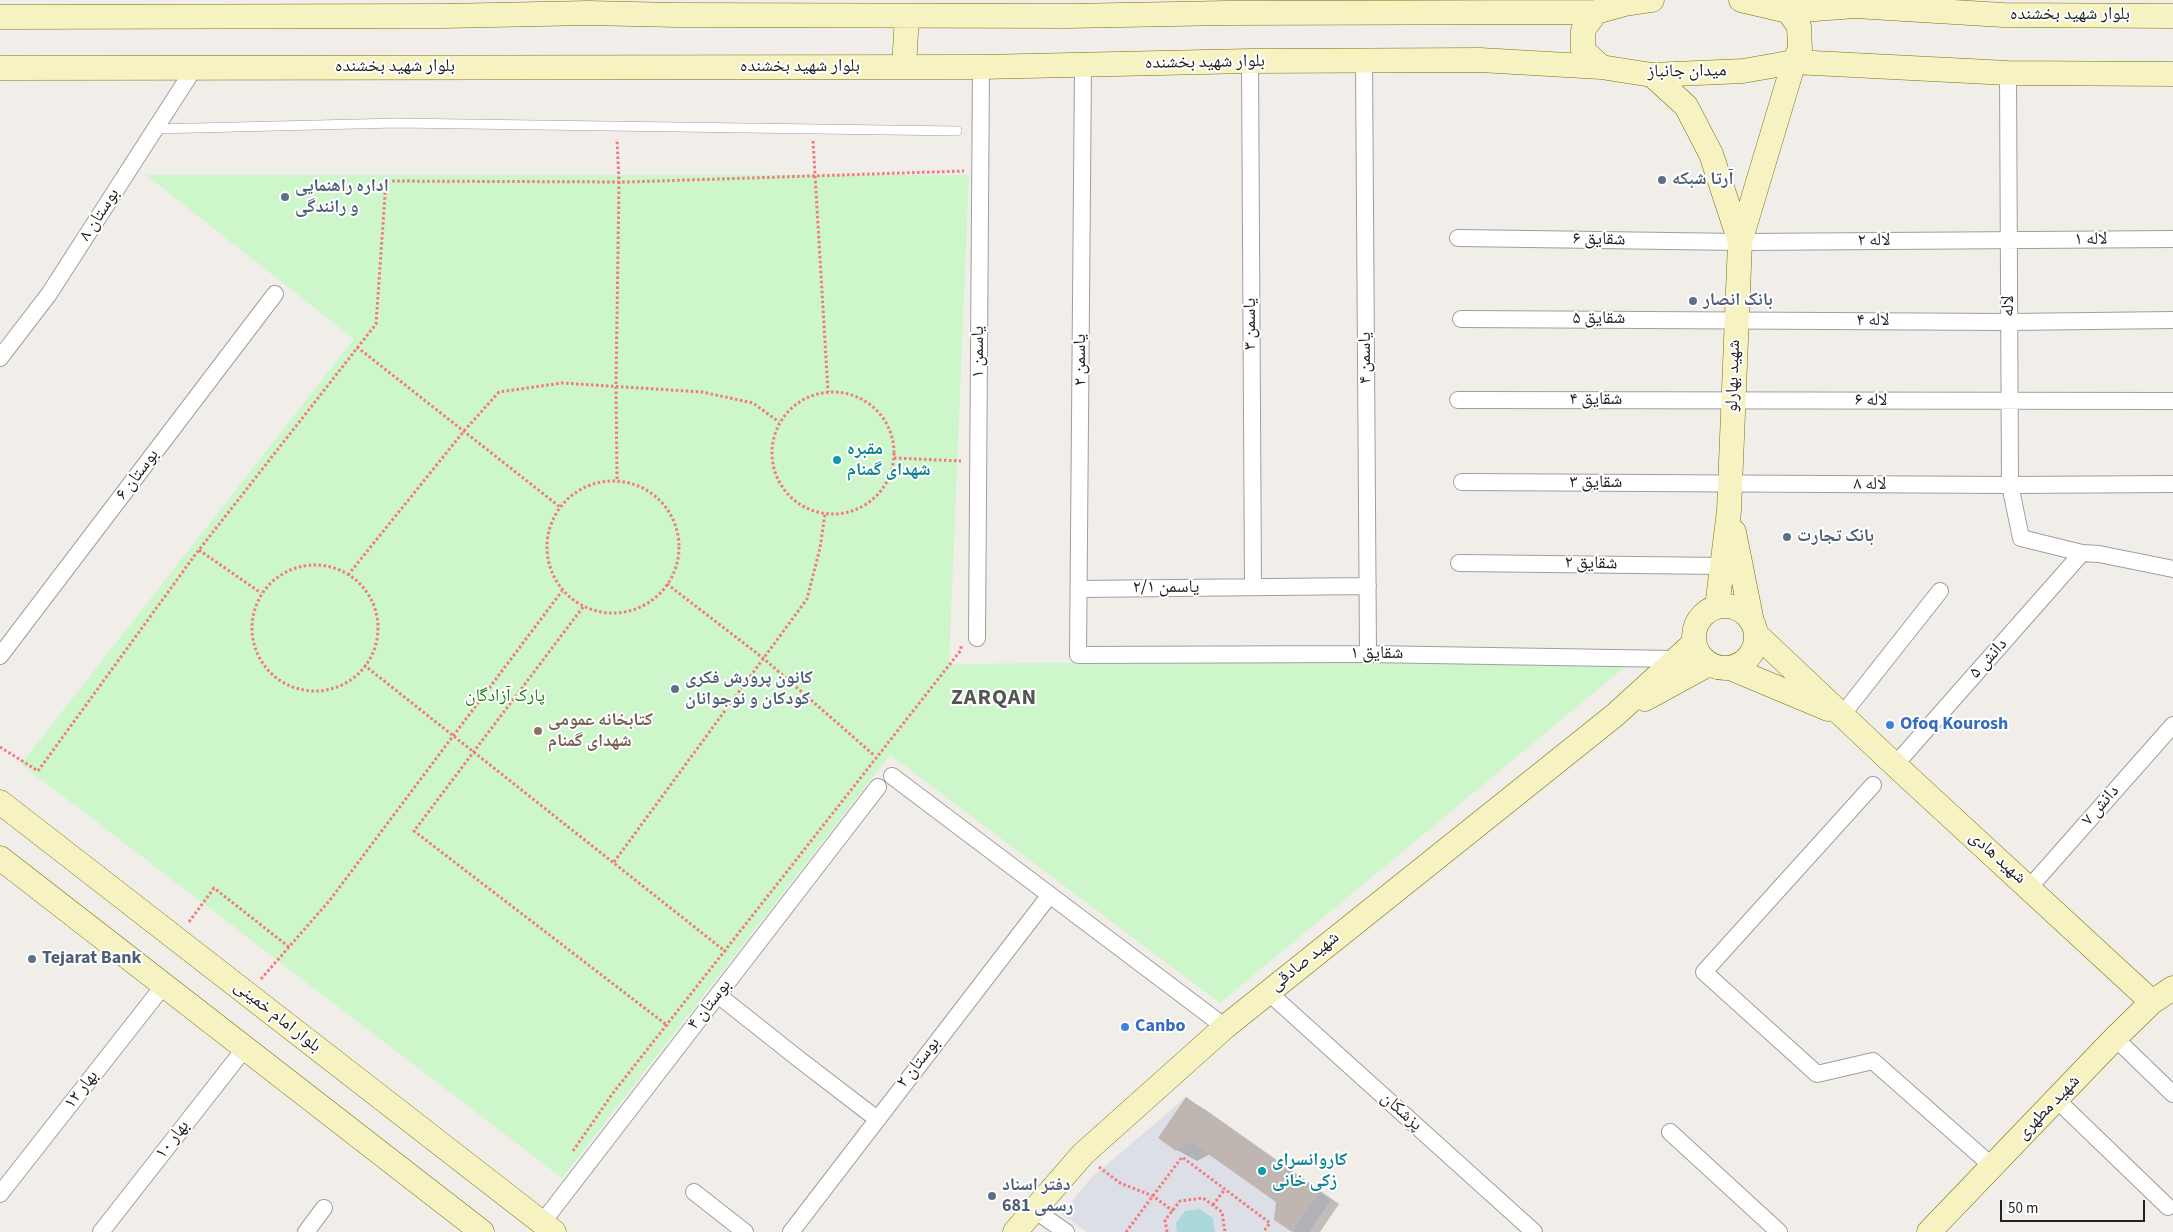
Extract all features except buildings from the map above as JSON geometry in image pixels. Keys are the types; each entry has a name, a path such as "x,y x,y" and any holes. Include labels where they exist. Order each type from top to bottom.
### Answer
{"main road":[{"path":"1201,0 1205,6 1227,13"},
{"path":"0,17 276,8 470,16 589,13 907,16 1076,8 1227,13 1596,12 1627,2 1652,0"},
{"path":"1740,242 1794,62 1800,49 1799,26 1788,11 1753,1"},
{"name":"بلوار شهید بخشنده","path":"1788,11 1855,3 2003,15 2173,16"},
{"path":"1596,12 1583,30 1583,50 1601,66"},
{"path":"904,67 907,16"},
{"name":"بلوار شهید بخشنده","path":"0,68 981,67 1480,60 1601,66"},
{"path":"1794,62 2008,73 2173,74"},
{"name":"میدان جانباز","path":"1601,66 1652,75 1743,71 1794,62"},
{"path":"1652,75 1686,106 1711,154 1740,242"},
{"name":"شهید بهارلو","path":"1729,511 1740,242"},
{"path":"1717,607 1729,511"},
{"path":"1615,715 1720,666 1739,665 1752,652 1754,628 1729,511"},
{"path":"1754,628 1746,614 1728,606 1717,607 1701,616 1696,625 1694,643 1699,655 1720,666 1842,714"},
{"name":"شهید هادی","path":"1754,628 1895,765 2152,1002"},
{"path":"1615,715 1694,643"},
{"name":"شهید صادقی","path":"1015,1232 1033,1209 1083,1154 1225,1027 1615,715"},
{"name":"بلوار امام خمینی","path":"0,802 548,1227"},
{"path":"0,858 482,1232"},
{"name":"شهید مطهری","path":"1929,1232 2115,1038 2152,1002 2173,988"}],"street":[{"name":"یاسمن ۳","path":"1250,62 1253,587"},
{"name":"یاسمن ۴","path":"1364,62 1368,654"},
{"name":"یاسمن ۲","path":"1078,655 1083,66"},
{"name":"یاسمن ۱","path":"969,639 981,67"},
{"name":"بوستان ۸","path":"0,358 49,294 194,68"},
{"name":"لاله","path":"2008,73 2010,485 2022,538 2082,553"},
{"name":"شقایق ۶","path":"1458,238 1740,242"},
{"name":"لاله ۱","path":"2008,240 2173,239"},
{"name":"لاله ۲","path":"1740,242 2008,240"},
{"name":"بوستان ۶","path":"0,656 275,294"},
{"name":"شقایق ۵","path":"1461,319 1736,320"},
{"name":"لاله ۴","path":"1736,320 2009,322 2173,320"},
{"name":"شقایق ۴","path":"1458,400 1734,399"},
{"name":"لاله ۶","path":"1734,399 2009,402 2173,401"},
{"name":"شقایق ۳","path":"1462,482 1731,484"},
{"name":"لاله ۸","path":"1731,484 2173,484"},
{"path":"2082,553 2099,554 2173,569"},
{"name":"دانش ۵","path":"1895,765 2082,553"},
{"name":"شقایق ۲","path":"1459,563 1723,566"},
{"name":"یاسمن ۲/۱","path":"1079,589 1368,586"},
{"path":"1842,714 1940,591"},
{"name":"شقایق ۱","path":"1078,655 1368,654 1676,659"},
{"name":"دانش ۷","path":"2029,888 2173,725"},
{"path":"892,776 1225,1027"},
{"path":"1873,785 1704,972 1817,1074 1873,1061 1992,1166"},
{"name":"بوستان ۴","path":"548,1227 684,1039 878,787"},
{"name":"بوستان ۲","path":"791,1232 1049,896"},
{"name":"بهار ۱۲","path":"0,1194 164,985"},
{"name":"پزشکان","path":"1268,992 1534,1232"},
{"path":"718,995 877,1119"},
{"path":"2115,1038 2173,1094"},
{"name":"بهار ۱۰","path":"101,1232 246,1048"},
{"path":"2057,1100 2168,1207"},
{"path":"1670,1132 1779,1232"},
{"path":"694,1192 745,1232"},
{"path":"306,1232 324,1208"},
{"path":"1033,1209 1066,1232"}],"lane":[{"path":"155,129 397,123 958,131"}],"path":[{"path":"617,126 619,182 616,385 617,480"},
{"path":"812,129 828,392"},
{"path":"0,747 38,771 199,550 376,324 386,181 619,182 966,171 966,180"},
{"path":"357,347 560,507"},
{"path":"348,575 464,431 499,392 562,383 702,392 753,403 780,422"},
{"path":"828,392 841,392 864,399 882,415 892,437 894,458 886,484 870,502 849,513 825,514 802,506 784,490 774,469 772,445 780,422 795,404 817,393 828,392"},
{"path":"894,458 965,462"},
{"path":"617,480 642,486 663,502 676,525 679,551 672,577 657,597 634,610 608,614 583,607 562,591 549,568 546,542 552,517 569,496 591,483 617,480"},
{"path":"614,862 807,598 820,548 825,514"},
{"path":"199,550 261,593"},
{"path":"312,563 342,570 348,575 366,590 378,618 375,649 359,674 332,690 301,691 274,677 255,652 251,622 261,593 283,572 312,563"},
{"path":"667,584 763,658 875,756"},
{"path":"248,994 330,900 562,591"},
{"path":"583,607 414,831 684,1039"},
{"path":"569,1157 613,1093 875,756 969,639"},
{"path":"364,665 614,862 725,951 740,966"},
{"path":"177,939 214,888 289,947"},
{"path":"1083,1154 1120,1183 1153,1196 1172,1211"},
{"path":"1126,1232 1182,1157 1270,1223 1264,1232"},
{"path":"1213,1205 1225,1189"},
{"path":"1167,1232 1165,1220 1180,1201 1203,1198 1222,1212 1225,1232"}],"green space":[{"name":"پارک آزادگان","path":"146,175 969,175 949,664 1637,657 1220,1003 890,755 562,1178 21,764 354,339"}],"shaded area":[{"path":"1186,1097 1331,1200 1309,1232 1087,1232 1061,1214 1092,1177"}],"water":[{"path":"1200,1209 1213,1218 1215,1232 1177,1232 1176,1223 1185,1211"}],"place":[{"name":"آرتا شبکه","path":"1662,180"},
{"name":"اداره راهنمایی و رانندگی","path":"285,197"},
{"name":"بانک انصار","path":"1693,301"},
{"name":"مقبره شهدای گمنام","path":"837,460"},
{"name":"بانک تجارت","path":"1787,537"},
{"name":"کانون پرورش فکری کودکان و نوجوانان","path":"675,689"},
{"name":"Ofoq Kourosh","path":"1890,725"},
{"name":"کتابخانه عمومی شهدای گمنام","path":"538,731"},
{"name":"Tejarat Bank","path":"32,959"},
{"name":"Canbo","path":"1125,1027"},
{"name":"کاروانسرای زکی خانی","path":"1262,1171"},
{"name":"دفتر اسناد رسمی 681","path":"992,1196"}],"district":[{"name":"ZARQAN","path":"994,699"}]}
